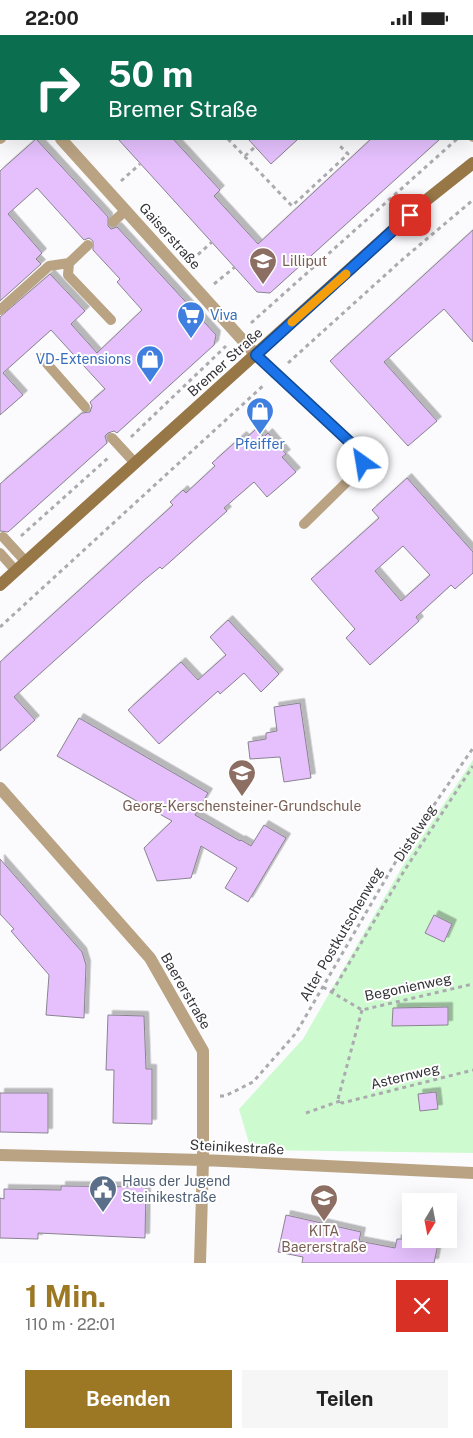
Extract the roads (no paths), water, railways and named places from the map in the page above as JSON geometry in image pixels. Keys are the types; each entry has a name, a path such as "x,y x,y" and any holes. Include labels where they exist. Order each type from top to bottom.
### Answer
{"main road":[{"name":"Bremer Straße","path":"0,585 424,202 473,163"}],"street":[{"name":"Gaiserstraße","path":"62,140 256,355"},
{"name":"Baererstraße","path":"0,788 150,959 204,1051 200,1263"},
{"name":"Steinikestraße","path":"0,1155 203,1160 473,1173"}],"lane":[{"path":"113,222 126,210"},
{"path":"0,310 49,266 69,263 88,245"},
{"path":"69,263 68,275 111,320"},
{"path":"256,355 354,446 362,458 358,471 304,524"},
{"path":"42,358 85,407"},
{"path":"112,438 136,463"},
{"path":"3,537 26,562"},
{"path":"0,553 16,571"}],"place":[{"name":"Lilliput","path":"263,285"},
{"name":"Viva","path":"191,339"},
{"name":"VD-Extensions","path":"150,383"},
{"name":"Pfeiffer","path":"260,435"},
{"name":"Georg-Kerschensteiner-Grundschule","path":"242,797"},
{"name":"Haus der Jugend Steinikestraße","path":"103,1213"},
{"name":"KITA Baererstraße","path":"324,1222"}]}
